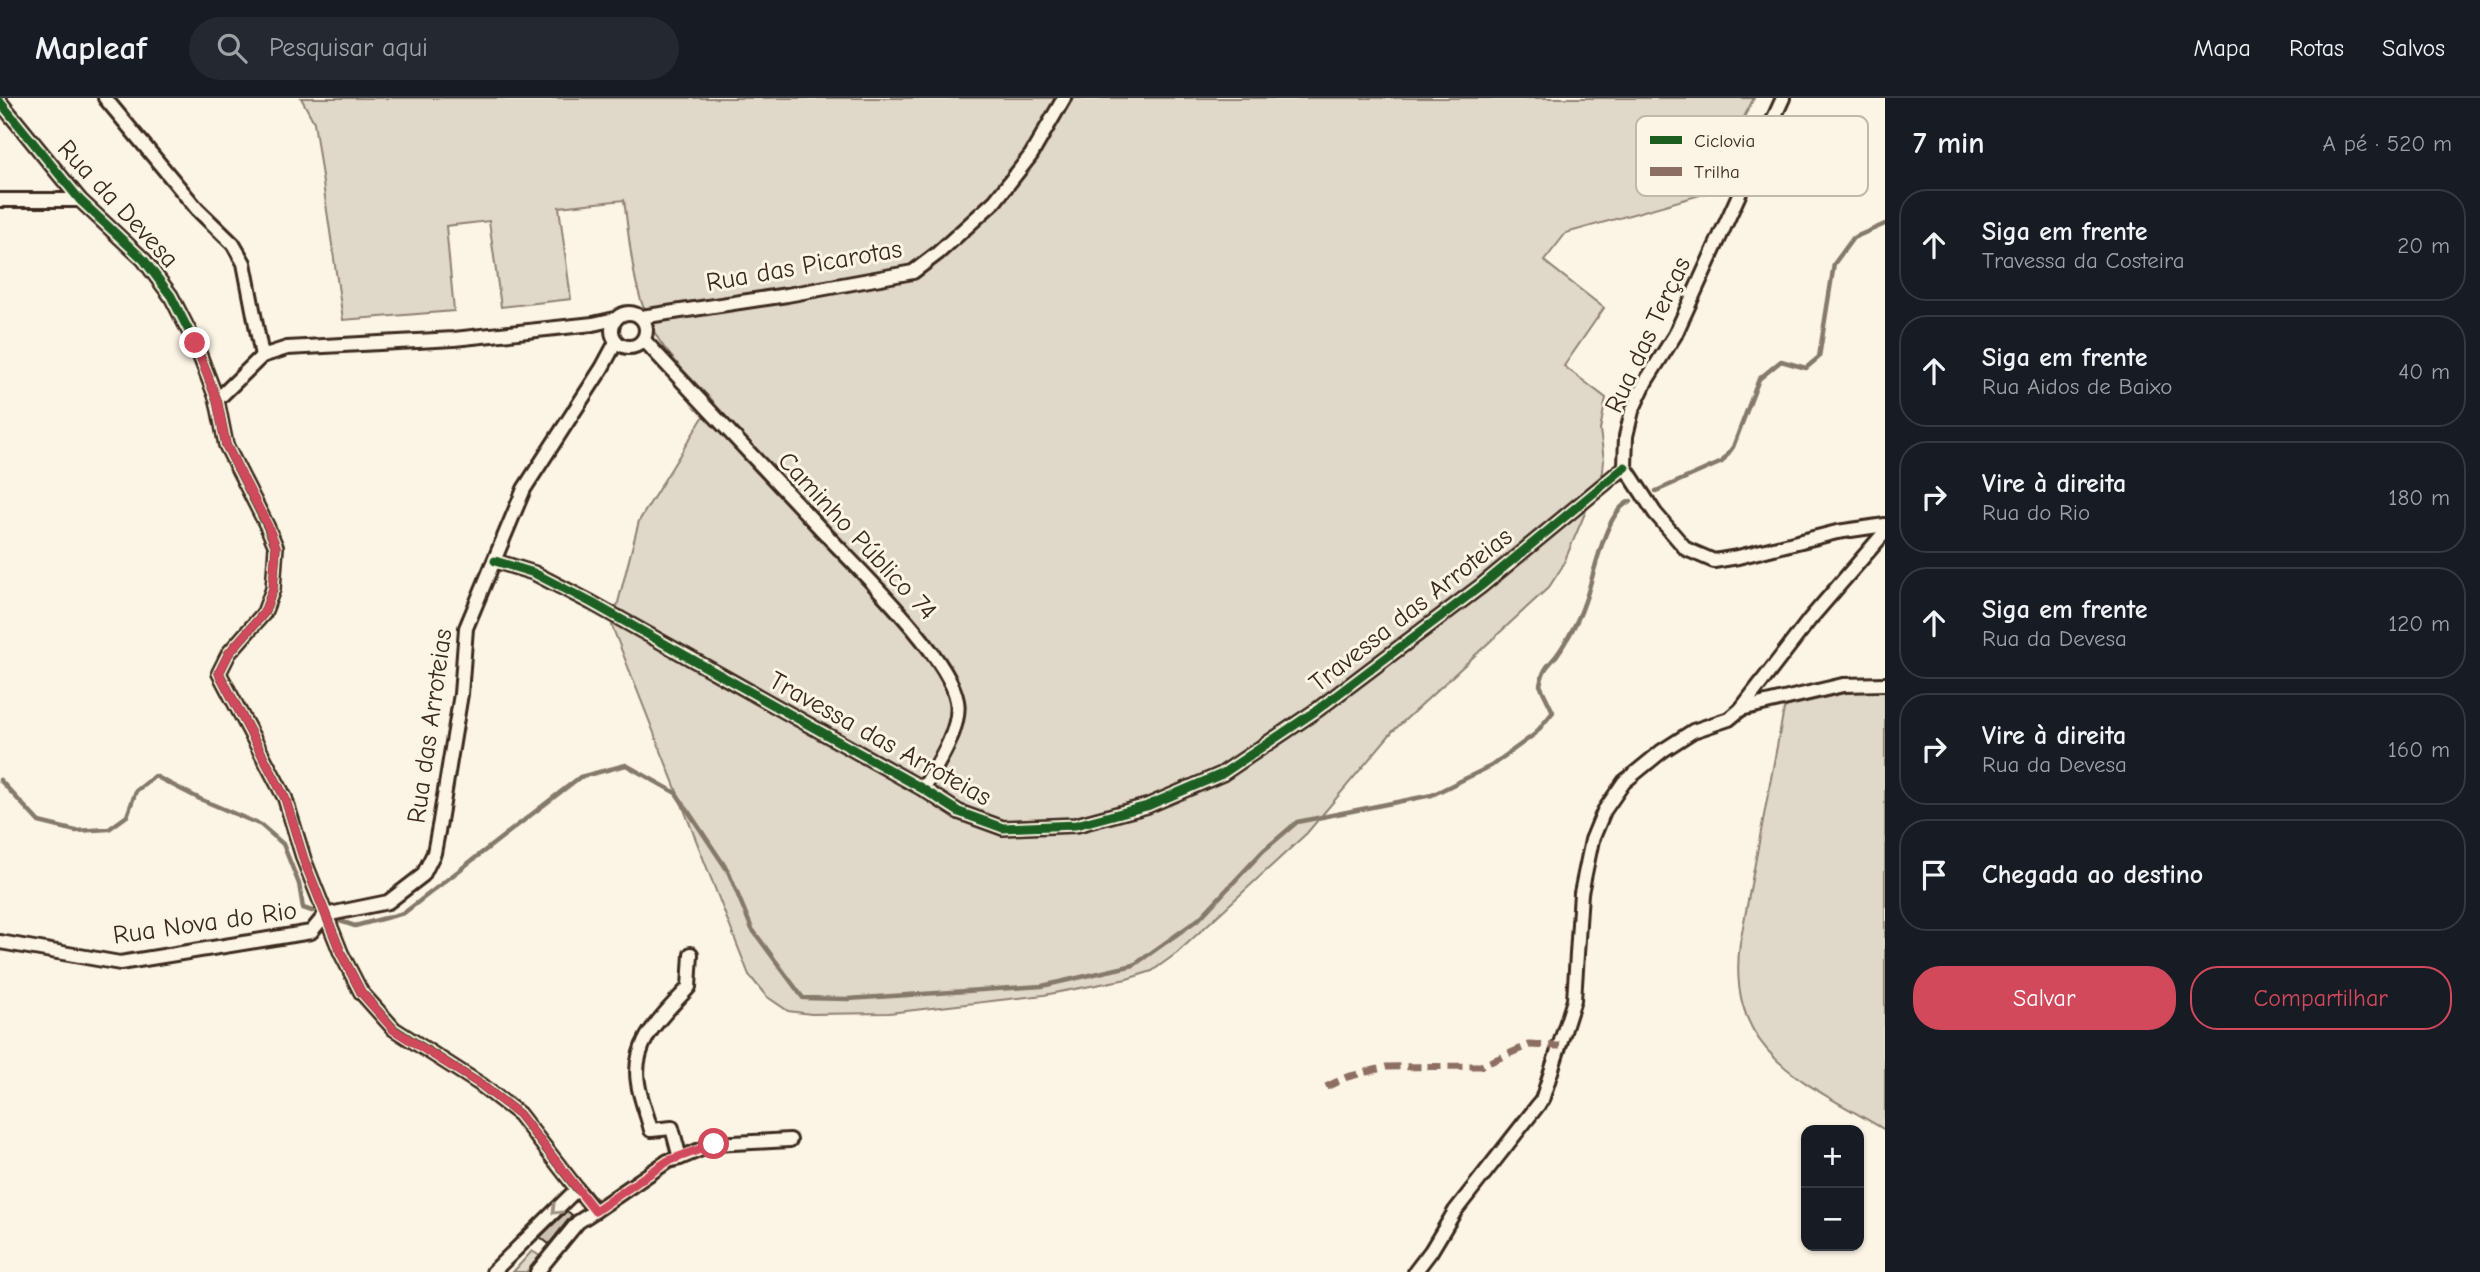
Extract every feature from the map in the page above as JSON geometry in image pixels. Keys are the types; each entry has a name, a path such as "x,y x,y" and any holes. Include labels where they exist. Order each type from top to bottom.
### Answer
{"street":[{"path":"105,98 197,208 233,244 244,263 262,356"},
{"name":"Rua das Picarotas","path":"641,317 787,295 913,272 995,201 1031,155 1064,98"},
{"name":"Rua das Terças","path":"1775,116 1783,98"},
{"name":"Rua da Devesa","path":"0,103 80,200 144,260 171,296 195,343 217,400 226,445 276,547 273,589 264,613 229,653 219,673 285,798 325,915"},
{"name":"Rua das Terças","path":"1625,467 1626,436 1632,411 1646,381 1675,335 1738,196"},
{"path":"0,200 80,200"},
{"path":"217,400 262,356 287,348 454,339 593,324 615,319 627,312 641,317 647,328 644,340 629,348 616,342 612,332 615,319"},
{"name":"Caminho Público 74","path":"644,340 879,591 933,653 949,676 958,703 954,730 923,789"},
{"name":"Rua das Arroteias","path":"325,915 388,902 423,875 434,853 440,821 461,694 466,628 524,489 602,369 616,342"},
{"path":"1625,467 1655,513 1686,549 1713,561 1838,532 1885,525"},
{"name":"Travessa das Arroteias","path":"495,561 534,573 592,603 923,789 959,812 1003,828 1076,825 1147,806 1222,774 1361,677 1480,586 1625,467"},
{"path":"1415,1272 1455,1211 1542,1100 1574,1000 1581,893 1592,840 1604,811 1624,782 1655,756 1693,731 1729,719 1741,709 1810,619 1885,533"},
{"path":"1741,709 1843,685 1885,684"},
{"path":"325,915 361,992 394,1030 480,1084 519,1114 595,1211"},
{"name":"Rua Nova do Rio","path":"0,942 120,963 310,932 325,915"},
{"path":"680,1158 672,1128 651,1130 637,1082 638,1055 650,1029 689,987 691,954"},
{"path":"537,1272 578,1222 668,1161 714,1144 790,1140"},
{"path":"493,1272 577,1189"}],"shaded area":[{"path":"301,98 1754,98 1745,116 1636,116 1636,196 1697,196 1566,233 1544,261 1604,308 1564,366 1606,398 1600,430 1603,471 1562,567 1549,587 1392,732 1307,833 1177,953 1152,971 1127,979 1044,995 889,1013 811,1014 788,1011 766,996 749,975 612,626 639,521 713,401 684,372 650,324 634,272 624,200 559,207 571,299 501,307 489,221 446,226 454,311 343,320 314,122"},
{"path":"1854,691 1885,692 1885,1130 1826,1096 1777,1060 1758,1038 1745,1012 1739,981 1740,943 1784,709 1787,706"},
{"path":"532,1251 540,1256 527,1272 513,1272"}],"building":[{"path":"567,1211 572,1215 549,1244 540,1237"}],"waterway":[{"path":"1656,491 1722,462 1733,447 1759,379 1781,361 1806,368 1819,357 1834,264 1853,238 1885,224"},
{"path":"337,920 355,926 404,913 580,777 626,765 676,793 728,871 752,929 803,998 848,999 1042,986 1134,965 1200,918 1263,851 1297,822 1432,795 1491,766 1535,734 1553,712 1540,685 1544,672 1564,644 1580,613 1607,530 1622,507 1631,501"},
{"path":"0,780 39,822 76,831 109,829 127,816 136,791 155,776 261,825 283,844 299,884 303,908 312,911"}],"marked path":[{"path":"1326,1087 1347,1077 1386,1067 1481,1066 1529,1045 1560,1046"}],"cycle path":[{"path":"0,102 80,200 144,260 171,296 195,343 217,400 226,445 276,547 273,589 264,613 229,653 219,673 285,798 304,860 341,953 361,992 394,1029 480,1084 519,1114 577,1189"},
{"path":"495,561 534,573 592,603 923,789 959,812 1003,828 1076,825 1147,806 1222,774 1317,710 1481,586 1625,467"}],"route":[{"path":"195,343 217,400 226,445 276,547 273,589 264,613 229,653 219,673 285,798 304,860 341,953 361,992 394,1030 480,1084 519,1114 595,1211 668,1161 714,1144"}]}
